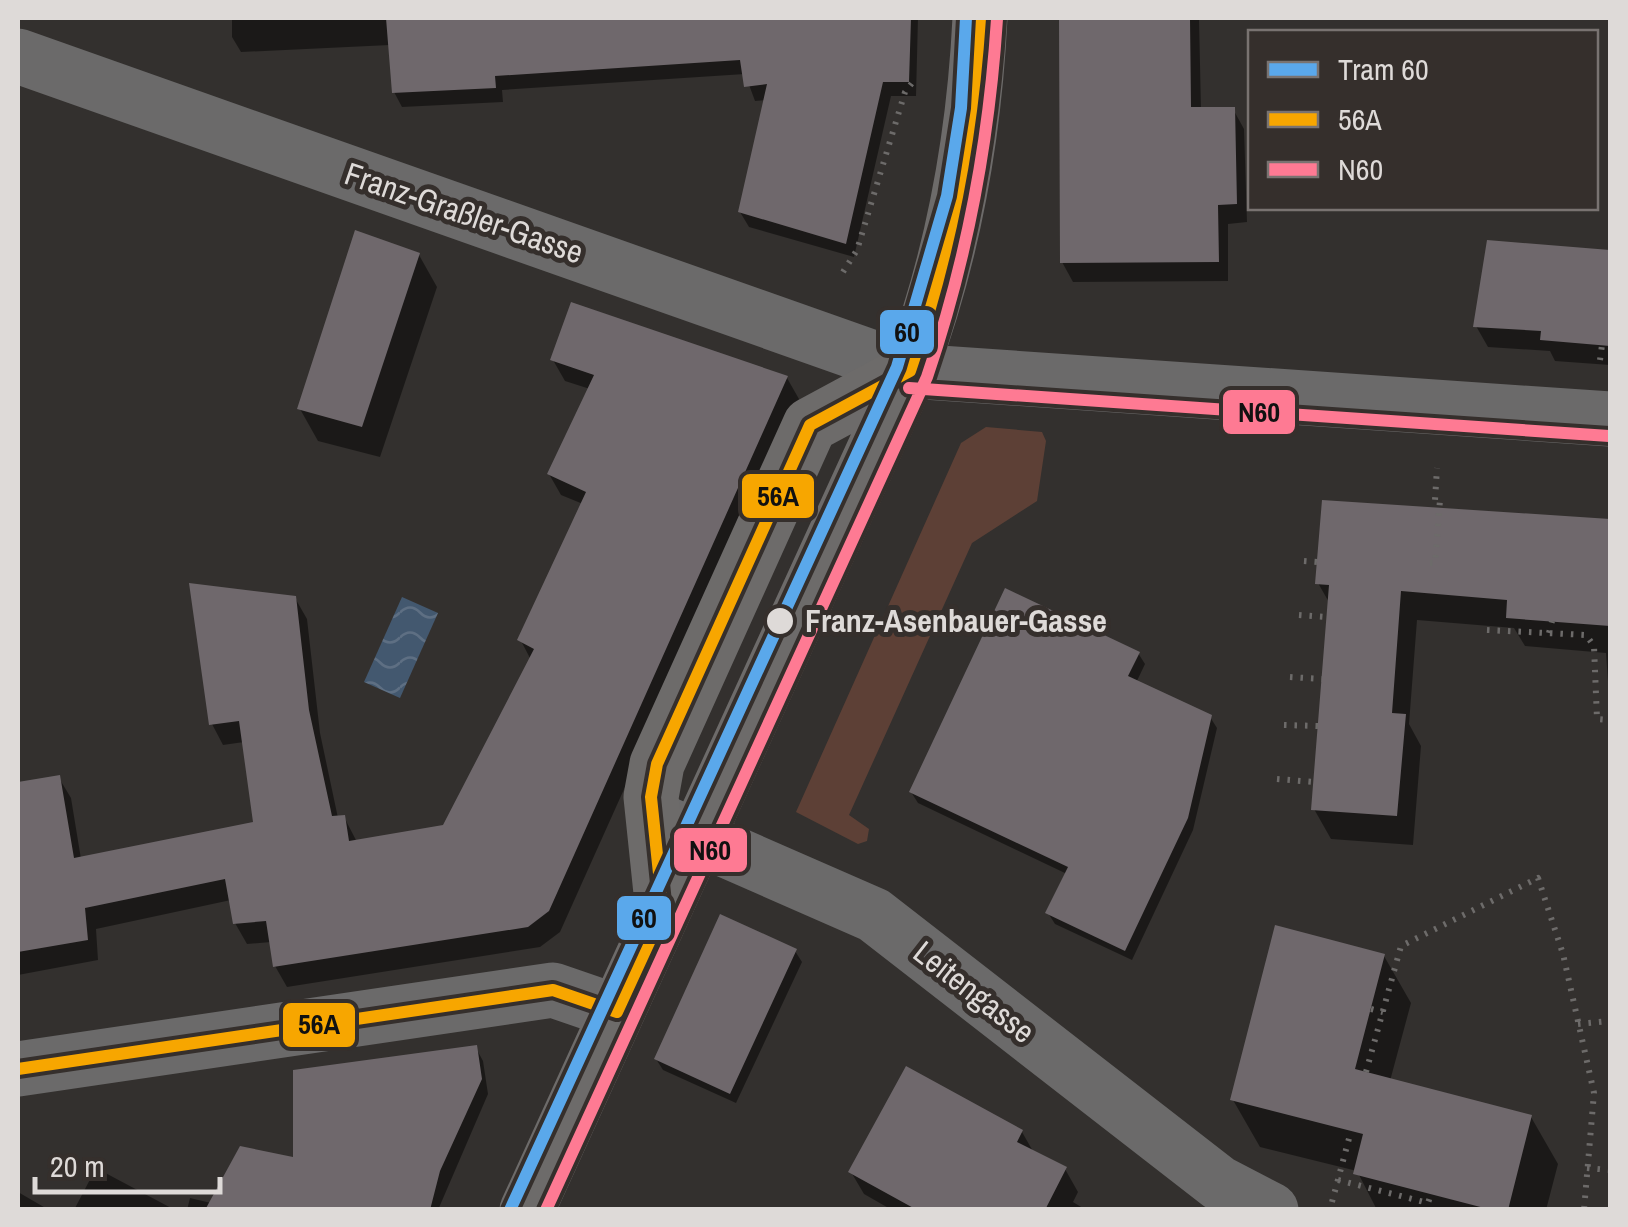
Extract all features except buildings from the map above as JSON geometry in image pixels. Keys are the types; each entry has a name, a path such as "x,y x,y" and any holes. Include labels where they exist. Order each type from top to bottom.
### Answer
{"main road":[{"path":"528,1210 663,912 675,827 910,372 940,292 968,164 980,18"}],"street":[{"name":"Franz-Graßler-Gasse","path":"18,56 910,372"},
{"path":"910,372 1610,419"},
{"name":"Leitengasse","path":"675,827 874,915 1219,1183 1271,1210"},
{"path":"18,1068 553,990 617,1012"}],"path":[{"path":"843,272 858,250 913,73"},
{"path":"1600,358 1602,345"},
{"path":"1430,563 1435,563 1440,500 1435,500 1437,464"},
{"path":"1304,562 1317,562"},
{"path":"1299,615 1326,617"},
{"path":"1550,632 1552,621"},
{"path":"1487,630 1586,635 1594,646 1598,719 1608,720"},
{"path":"1290,677 1322,679"},
{"path":"1284,725 1318,726"},
{"path":"1278,780 1314,782"},
{"path":"1366,1072 1401,946 1538,878 1594,1093 1584,1210"},
{"path":"1370,1010 1383,1012"},
{"path":"1578,1024 1610,1021"},
{"path":"1332,1200 1352,1131"},
{"path":"1587,1168 1610,1170"},
{"path":"1338,1180 1428,1203 1431,1194"}],"shaded area":[{"path":"986,427 1042,432 1046,441 1037,501 972,543 849,815 869,829 867,841 858,844 796,812 961,443"}],"water":[{"path":"402,597 438,613 400,698 364,682"}],"tram line":[{"name":"60","path":"510,1210 897,367 947,196 961,108 966,18"}],"transit line":[{"name":"56A","path":"617,1012 663,912 651,797 657,764 810,425 910,371 937,284 957,197 980,18"},
{"name":"N60","path":"546,1210 927,377 954,289 974,201 997,19"},
{"name":"N60","path":"909,388 1609,436"},
{"name":"56A","path":"18,1069 553,990 617,1012"}],"place":[{"name":"Franz-Asenbauer-Gasse","path":"780,621"}]}
